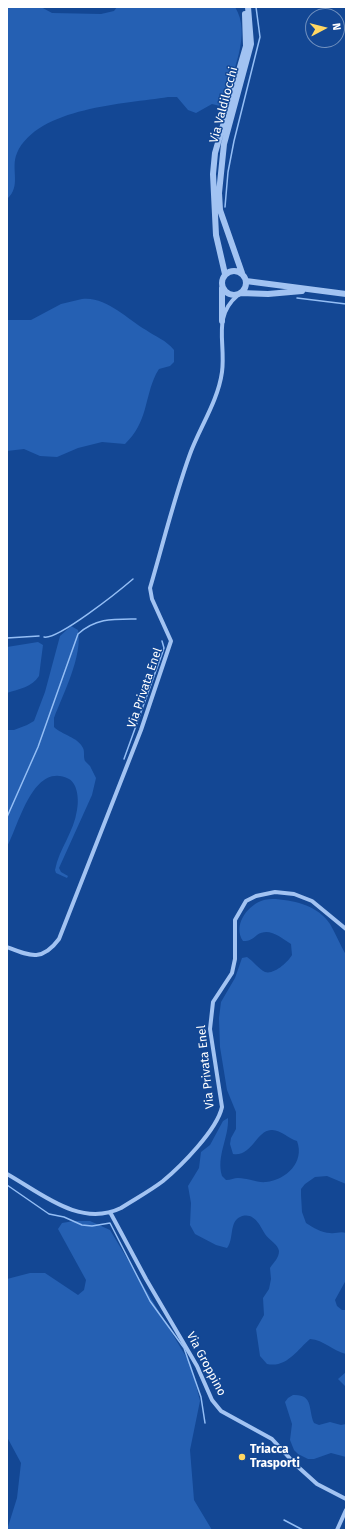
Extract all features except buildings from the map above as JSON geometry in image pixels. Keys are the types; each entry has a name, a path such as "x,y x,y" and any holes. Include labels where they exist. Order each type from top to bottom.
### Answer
{"street":[{"name":"Via Valdilocchi","path":"225,274 216,235 213,174 215,153 246,46 247,28 244,7"},
{"name":"Via Valdilocchi","path":"242,273 220,210 220,172 224,144 252,44 248,7"},
{"path":"222,321 222,278 225,274 233,270 242,273 246,281 245,287 239,294"},
{"path":"246,281 285,284 307,290 346,294"},
{"path":"222,286 228,294 268,294 307,290"},
{"name":"Via Privata Enel","path":"7,947 34,956 44,954 52,948 59,939 141,730 170,645 170,637 152,599 150,588 179,484 218,386 222,372 222,321 228,303 239,294"},
{"name":"Via Privata Enel","path":"7,1174 59,1206 80,1212 97,1213 110,1212 144,1194 163,1181 212,1129 220,1116 222,1107 210,1029 213,1002 232,973 235,959 235,920 246,901 256,896 275,892 294,894 312,901 346,929"},
{"name":"Via Groppino","path":"110,1212 146,1279 197,1366 212,1400 221,1411 272,1439 296,1465 317,1484 346,1499"},
{"path":"337,1530 346,1510"}],"shaded area":[{"path":"7,7 41,7 52,13 101,14 114,11 117,7 235,7 240,18 242,29 241,41 236,65 225,100 220,106 212,104 196,113 188,110 177,97 168,97 84,110 43,126 28,138 17,153 15,159 14,189 7,199"},
{"path":"82,299 99,301 116,309 164,341 174,350 174,362 170,366 159,369 156,374 142,419 132,436 125,444 102,442 78,448 57,457 40,456 24,449 7,451 7,320 31,320 61,304"},
{"path":"71,626 78,630 78,651 71,675 54,718 54,727 81,744 84,750 85,761 90,766 96,778 92,795 59,868 61,872 68,876 67,878 56,873 55,870 73,826 78,806 76,789 72,781 69,779 56,776 46,779 37,787 22,811 7,847 7,730 14,730 34,721 45,692 60,636"},
{"path":"38,642 43,645 39,676 33,683 21,689 7,693 7,647"},
{"path":"276,899 299,903 319,913 330,924 346,955 346,1184 327,1176 315,1177 301,1189 301,1195 302,1212 306,1223 324,1232 346,1233 346,1280 335,1300 337,1306 342,1310 346,1310 346,1354 337,1351 320,1341 310,1339 286,1361 274,1365 267,1364 260,1356 256,1329 264,1315 263,1298 269,1289 271,1279 270,1268 276,1260 279,1251 256,1220 249,1216 240,1217 234,1223 227,1248 216,1245 195,1234 190,1225 191,1203 188,1186 199,1168 201,1152 210,1145 223,1121 228,1118 227,1133 221,1161 222,1176 226,1180 238,1178 263,1182 273,1181 287,1174 296,1163 299,1149 297,1141 274,1130 266,1131 245,1152 233,1154 230,1144 231,1138 236,1129 236,1112 227,1090 220,1047 219,1018 221,1002 235,978 242,958 247,957 263,971 272,972 280,967 292,955 291,944 270,932 261,933 251,940 245,941 243,941 240,935 240,923 250,908 263,900"},
{"path":"90,1221 110,1230 191,1365 200,1401 190,1450 194,1500 212,1530 7,1530 17,1498 21,1463 7,1437 7,1279 30,1273 45,1273 78,1295 84,1290 86,1280 58,1229 62,1223"},
{"path":"346,1372 346,1387 338,1379"},
{"path":"293,1395 300,1395 307,1400 314,1423 319,1425 330,1422 341,1425 346,1424 346,1457 331,1453 314,1459 308,1459 298,1454 294,1450 290,1440 292,1424 285,1402"}],"waterway":[{"path":"225,207 228,172 234,141 260,37 256,7"},
{"path":"297,298 346,304"},
{"path":"44,637 51,636 75,623 133,579"},
{"path":"7,817 38,747 78,634 91,625 105,620 136,619"},
{"path":"7,638 39,636"},
{"path":"124,759 164,648 162,641"},
{"path":"7,1185 49,1214 64,1217 82,1225 92,1226 110,1223 150,1301 184,1348 201,1397 205,1423"},
{"path":"284,1520 303,1530"}],"place":[{"name":"Triacca Trasporti","path":"242,1457"}]}
